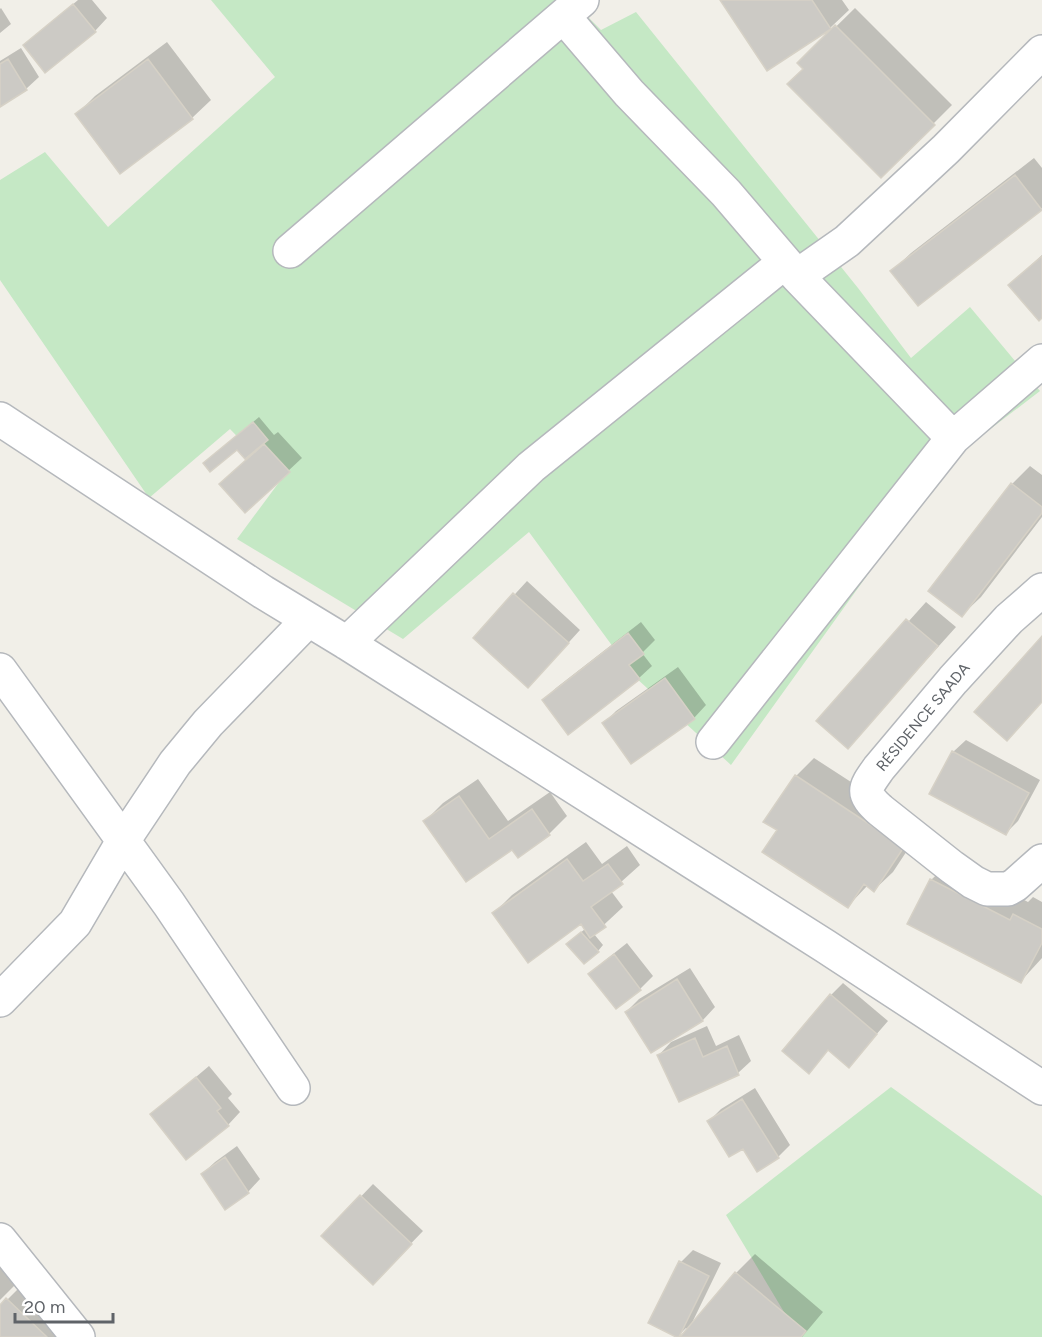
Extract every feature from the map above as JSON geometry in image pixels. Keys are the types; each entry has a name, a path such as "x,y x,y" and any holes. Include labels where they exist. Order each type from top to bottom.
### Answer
{"street":[{"path":"290,251 578,4 629,93 726,193 791,269 953,438"},
{"path":"346,643 531,467 791,269 847,241 946,149 1042,52"},
{"path":"713,742 953,438 1042,361"},
{"path":"0,419 308,620 825,946 1042,1088"},
{"name":"RÉSIDENCE SAADA","path":"1042,590 1009,619 953,680 879,768 866,792 869,800 880,810 952,867 987,889 1008,889 1042,861"},
{"path":"0,1000 75,923 123,841 168,773 208,723 308,620"},
{"path":"0,670 169,904 293,1088"},
{"path":"0,1240 78,1337"}],"green space":[{"path":"211,0 571,0 601,30 636,12 858,288 911,358 970,307 1040,391 950,460 731,765 635,677 529,532 403,639 237,539 280,481 230,429 149,498 0,280 0,180 45,152 108,227 275,77"},
{"path":"891,1087 1042,1196 1042,1337 799,1337 726,1215"}],"building":[{"path":"720,0 812,0 831,29 767,71"},
{"path":"73,4 96,32 45,73 23,45"},
{"path":"835,25 935,125 881,178 787,84 803,69 797,63"},
{"path":"8,59 27,90 0,107 0,64"},
{"path":"148,59 193,119 120,174 75,114"},
{"path":"1015,175 1042,210 918,306 890,271"},
{"path":"1042,256 1042,318 1039,321 1008,285"},
{"path":"253,422 268,440 245,459 237,450 210,472 203,463"},
{"path":"264,444 290,472 245,513 219,484"},
{"path":"1011,483 1042,507 1042,513 962,617 928,591"},
{"path":"513,593 569,643 528,688 473,638"},
{"path":"906,619 938,646 848,749 816,721"},
{"path":"628,633 644,654 629,665 640,679 568,735 542,700"},
{"path":"1042,636 1042,702 1007,741 974,712"},
{"path":"665,678 695,719 631,764 602,723"},
{"path":"952,751 1029,793 1006,835 929,794"},
{"path":"795,775 904,847 874,892 864,884 848,908 762,852 777,830 763,822"},
{"path":"459,796 489,839 532,809 550,835 518,858 512,850 466,882 423,821"},
{"path":"567,859 583,881 608,864 623,884 591,907 606,927 590,938 581,924 528,963 492,913"},
{"path":"930,879 1010,920 1013,914 1042,929 1042,943 1021,983 907,924"},
{"path":"581,932 599,952 584,964 566,944"},
{"path":"614,954 641,990 616,1009 588,974"},
{"path":"677,979 703,1021 651,1053 625,1012"},
{"path":"830,994 877,1034 849,1068 828,1050 809,1074 782,1051"},
{"path":"695,1038 703,1057 727,1046 739,1075 679,1102 657,1055"},
{"path":"196,1077 221,1108 217,1111 229,1126 186,1160 150,1114"},
{"path":"742,1099 779,1158 757,1172 743,1149 729,1157 707,1121"},
{"path":"225,1157 249,1193 225,1210 201,1174"},
{"path":"360,1195 412,1244 373,1285 321,1236"},
{"path":"679,1261 709,1276 679,1337 676,1337 648,1323"},
{"path":"735,1272 806,1331 801,1337 680,1337"},
{"path":"6,1298 47,1337 0,1337 0,1305"}]}
